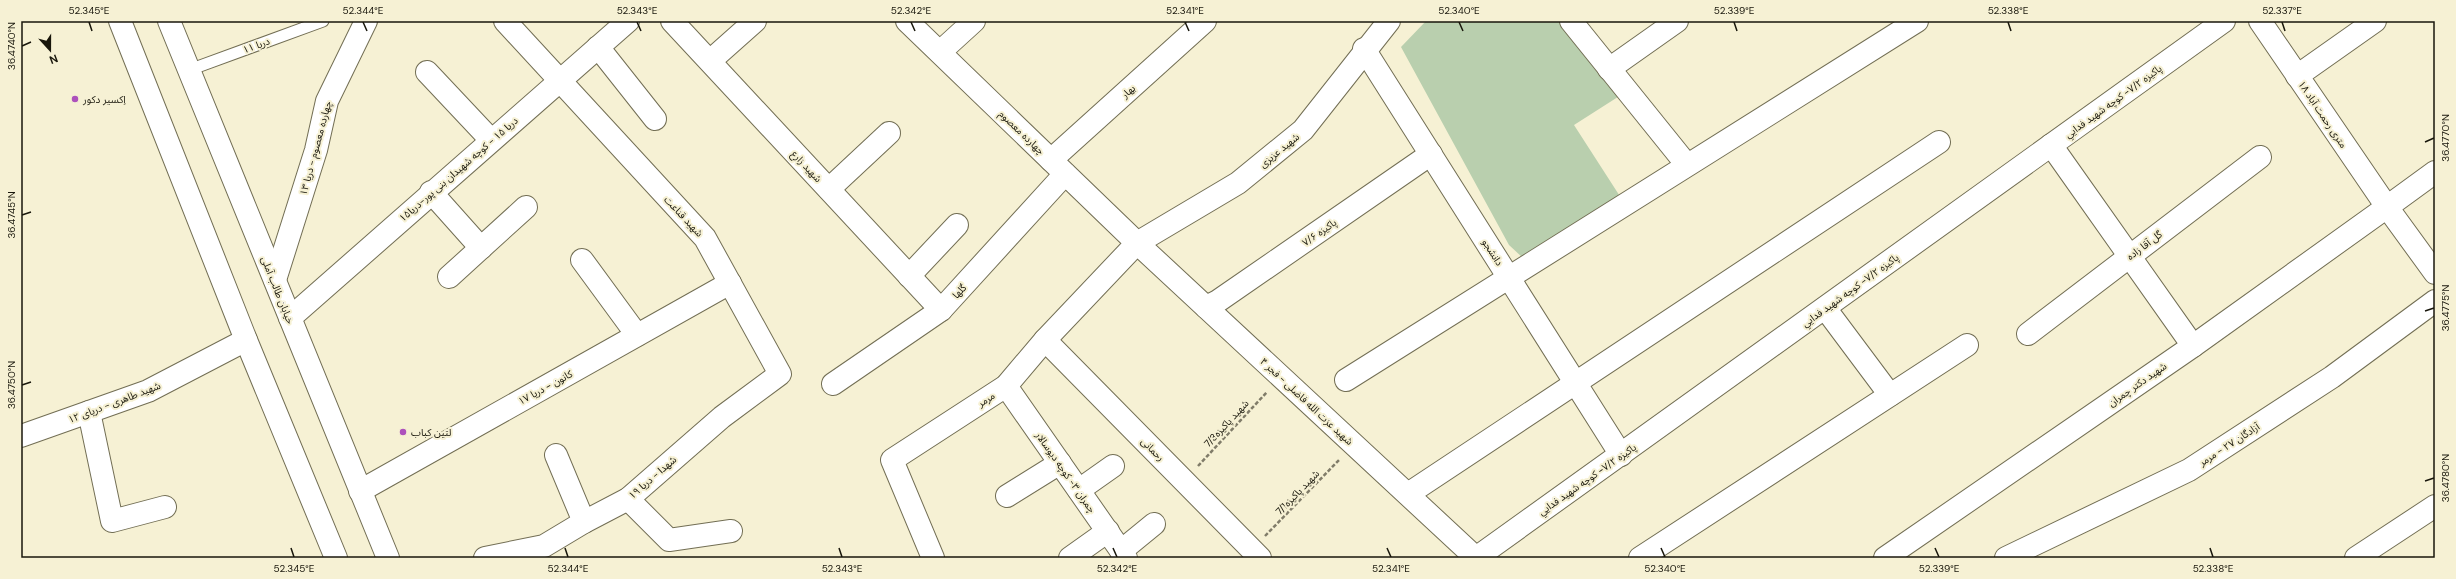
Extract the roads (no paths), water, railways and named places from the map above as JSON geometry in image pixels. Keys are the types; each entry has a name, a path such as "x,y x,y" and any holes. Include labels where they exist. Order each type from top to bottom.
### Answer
{"street":[{"path":"120,21 246,340 336,558"},
{"name":"خیابان طالب آملی","path":"169,21 388,558"},
{"name":"چهارده معصوم - دریا ۱۳","path":"275,280 316,150 327,101 366,21"},
{"name":"شهید قناعت","path":"505,21 705,238 780,374"},
{"name":"دریا ۱۵ - كوچه شهيدان بنی پور-دريا۱۵","path":"290,318 430,192 628,21"},
{"name":"شهید زارع","path":"672,21 941,310"},
{"path":"710,61 755,21"},
{"name":"چهارده معصوم","path":"907,21 1137,243"},
{"path":"940,52 974,21"},
{"name":"بهار","path":"1058,167 1205,21"},
{"name":"شهید عزیزی","path":"1137,243 1238,183 1304,130 1364,49 1389,21"},
{"path":"1571,21 1687,165"},
{"path":"1346,380 1917,21"},
{"name":"پاکیزه ۷/۲- كوچه شهيد فدايي","path":"1476,558 2224,21"},
{"name":"۱۸ متری رحمت آباد","path":"2260,21 2387,207 2435,273"},
{"path":"2297,76 2375,21"},
{"path":"1609,69 1662,25"},
{"path":"598,47 655,119"},
{"name":"دانشجو","path":"1364,49 1621,455"},
{"path":"427,72 491,140"},
{"path":"829,190 889,133"},
{"path":"1408,494 1576,384 1938,142"},
{"path":"2052,145 2131,255 2193,346"},
{"name":"پاکیزه ۷/۶","path":"1206,307 1218,301 1431,154"},
{"name":"گل آقا زاده","path":"2028,334 2260,157"},
{"name":"گلها","path":"833,384 941,310 1058,167"},
{"name":"شهید دکتر چمران","path":"1884,558 2193,346 2435,172"},
{"path":"430,192 481,248"},
{"path":"449,277 526,207"},
{"path":"909,276 957,225"},
{"name":"شهید عزت الله فاضلی - فجر ۴","path":"1137,243 1476,558"},
{"name":"مرمر","path":"933,558 892,460 1006,386 1045,340 1137,243"},
{"path":"582,260 638,335"},
{"name":"کانون - دریا ۱۷","path":"360,491 730,283"},
{"name":"آزادگان ۲۷ - مرمر","path":"2006,558 2189,470 2332,377 2435,301"},
{"path":"1825,308 1890,395"},
{"name":"شهید طاهری - دریای ۱۲","path":"21,436 148,391 246,340"},
{"name":"رحمانی","path":"1045,340 1256,554"},
{"path":"1640,558 1967,345"},
{"name":"شهدا - دریا ۱۹","path":"485,558 544,546 584,522 628,499 722,417 780,374"},
{"name":"چمران ۳- كوچه ديوسالار","path":"1006,386 1124,554"},
{"path":"89,412 112,521 165,507"},
{"path":"556,455 584,522"},
{"path":"1007,496 1060,464"},
{"path":"1079,490 1113,466"},
{"path":"628,499 669,540 731,531"},
{"path":"2356,558 2435,506"},
{"path":"1124,554 1154,524"},
{"path":"1070,558 1108,531"}],"lane":[{"name":"دریا ۱۱","path":"189,70 324,21"}],"place":[{"name":"اِکسیر دکور","path":"75,99"},
{"name":"لتین کباب","path":"403,432"}]}
